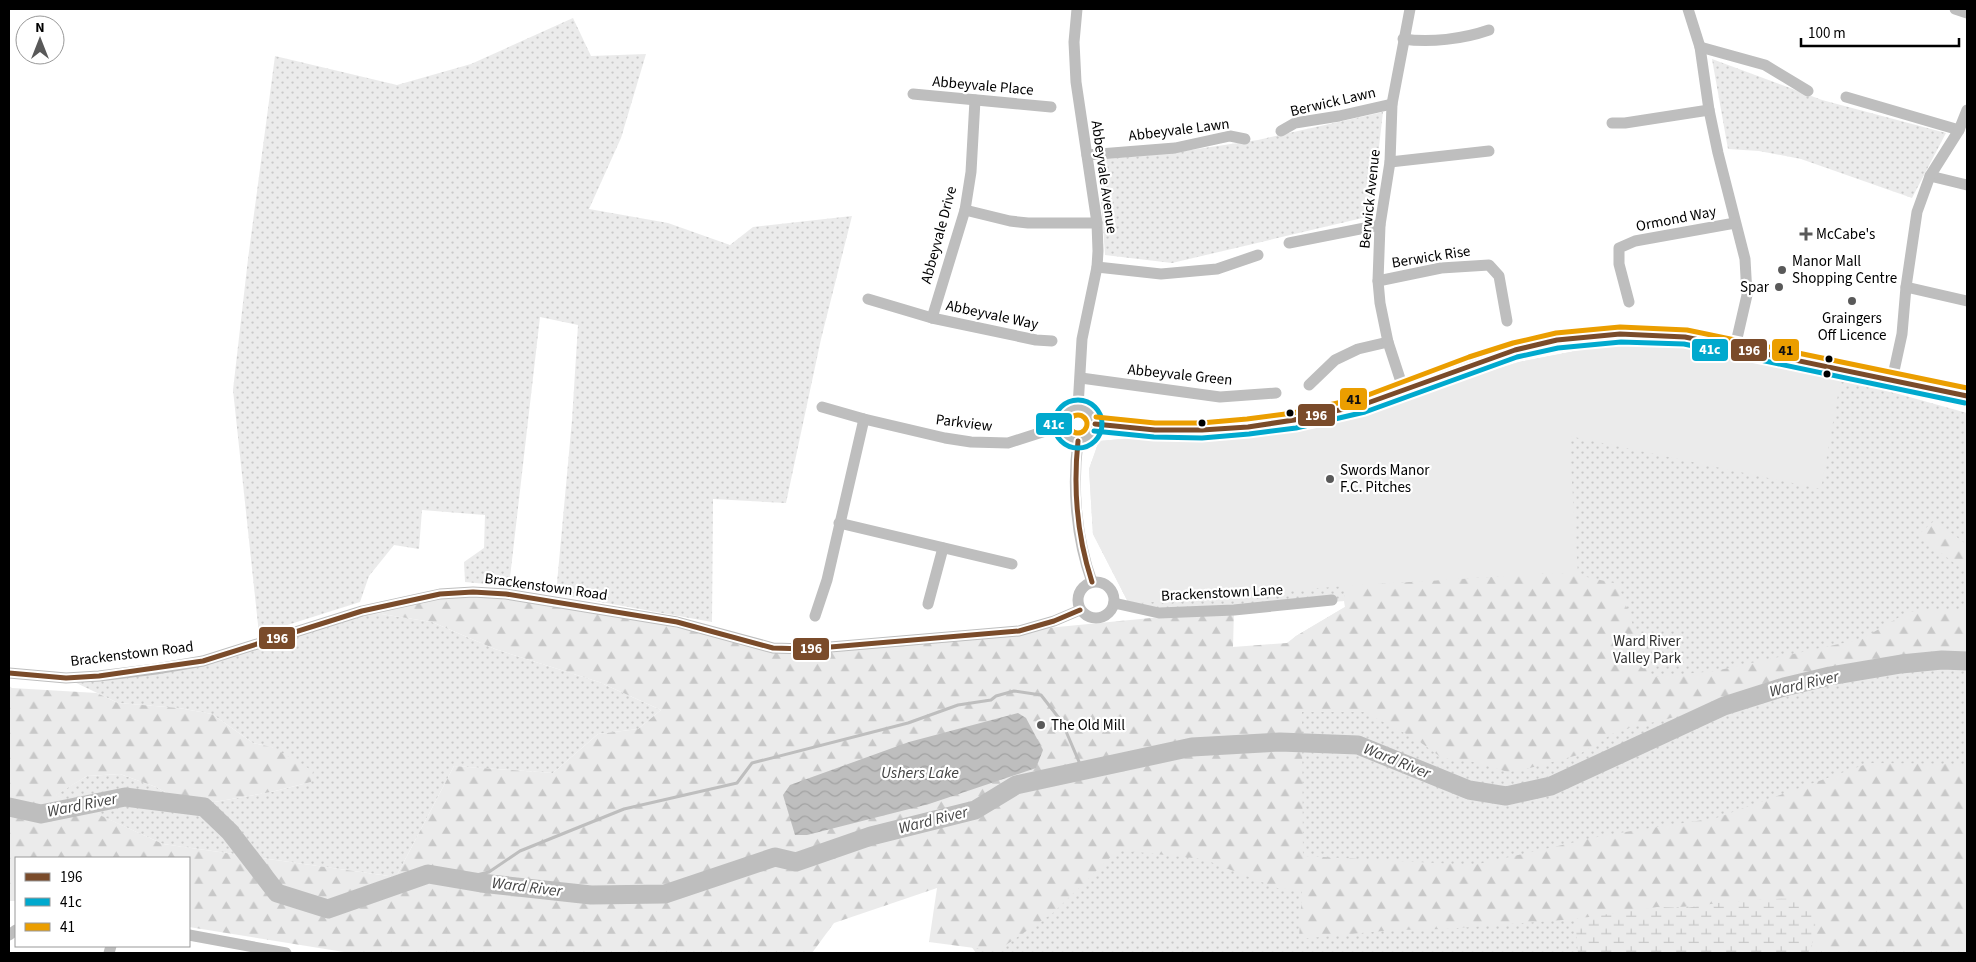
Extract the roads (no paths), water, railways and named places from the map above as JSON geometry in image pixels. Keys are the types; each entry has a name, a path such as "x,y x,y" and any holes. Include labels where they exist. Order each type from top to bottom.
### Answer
{"street":[{"name":"Abbeyvale Avenue","path":"1077,9 1074,42 1076,74 1097,223 1097,266 1082,339 1078,407"},
{"name":"Berwick Avenue","path":"1404,390 1388,342 1380,303 1378,281 1380,225 1390,162 1392,104 1410,9"},
{"path":"1688,9 1700,47 1709,110 1745,258 1747,295 1734,347"},
{"path":"1954,9 1967,13"},
{"path":"1403,40 1414,41 1472,36 1489,30"},
{"path":"1700,47 1765,65 1808,91"},
{"name":"Abbeyvale Place","path":"913,94 1051,107"},
{"path":"1846,97 1959,130"},
{"name":"Abbeyvale Drive","path":"932,318 965,210 971,172 975,100"},
{"name":"Berwick Lawn","path":"1281,131 1295,123 1339,116 1392,104"},
{"path":"1612,123 1625,123 1709,110"},
{"path":"1892,380 1902,334 1906,287 1917,212 1930,176 1959,130 1967,110"},
{"name":"Abbeyvale Lawn","path":"1087,155 1175,148 1230,136 1245,139"},
{"path":"1390,162 1489,151"},
{"path":"1930,176 1967,185"},
{"path":"965,210 1028,224 1097,223"},
{"name":"Ormond Way","path":"1629,302 1619,264 1619,248 1635,241 1735,223"},
{"path":"1289,243 1380,225"},
{"path":"1097,266 1161,274 1217,269 1258,255"},
{"name":"Berwick Rise","path":"1378,281 1441,268 1489,265 1499,276 1507,321"},
{"path":"1906,287 1967,301"},
{"name":"Abbeyvale Way","path":"868,299 932,318 1036,340 1052,341"},
{"path":"1095,424 1155,430 1201,430 1248,427 1342,411 1514,350 1568,338 1606,334 1661,334 1685,337 1967,396"},
{"path":"1309,385 1335,360 1358,349 1388,342"},
{"name":"Abbeyvale Green","path":"1081,378 1220,397 1276,393"},
{"name":"Parkview","path":"822,407 945,438 971,442 1008,443 1060,426"},
{"path":"1078,407 1084,408 1092,414 1095,424 1088,438 1078,442 1064,435 1060,426 1061,420 1068,410 1078,407"},
{"path":"815,616 826,580 864,418"},
{"path":"1078,442 1075,490 1081,540 1092,582"},
{"path":"839,523 1012,564"},
{"path":"928,604 943,548"},
{"path":"1092,582 1104,583 1112,591 1114,603 1110,612 1101,618 1089,617 1080,610 1077,599 1082,588 1092,582"},
{"name":"Brackenstown Road","path":"9,673 75,678 164,668 203,661 362,611 440,594 473,592 506,594 677,622 773,648 807,649 1019,631 1054,621 1080,610"},
{"name":"Brackenstown Lane","path":"1114,603 1159,613 1234,610 1332,600"},
{"path":"190,935 286,953"}],"water":[{"name":"Ushers Lake","path":"1018,713 1026,718 1043,750 1036,768 929,804 807,835 795,835 783,795 790,785 909,742"}],"waterway":[{"name":"Ward River","path":"9,807 41,814 125,797 204,807 230,832 277,893 328,909 428,874 481,883 591,895 665,894 775,857 796,862 871,836 975,810 1016,785 1192,747 1280,742 1358,745 1469,790 1506,796 1551,786 1724,706 1784,687 1830,676 1901,664 1942,660 1967,661"},
{"path":"460,879 489,872 520,851 624,809 737,783 752,763 908,723 958,705 991,700 996,696 1014,691 1041,695 1062,722 1083,771"}],"place":[{"name":"McCabe's","path":"1806,234"},
{"name":"Manor Mall Shopping Centre","path":"1782,270"},
{"name":"Spar","path":"1779,287"},
{"name":"Graingers Off Licence","path":"1852,301"},
{"name":"Swords Manor F.C. Pitches","path":"1330,479"},
{"name":"The Old Mill","path":"1041,725"}],"park label":[{"name":"Ward River Valley Park","path":"1647,650"}]}
